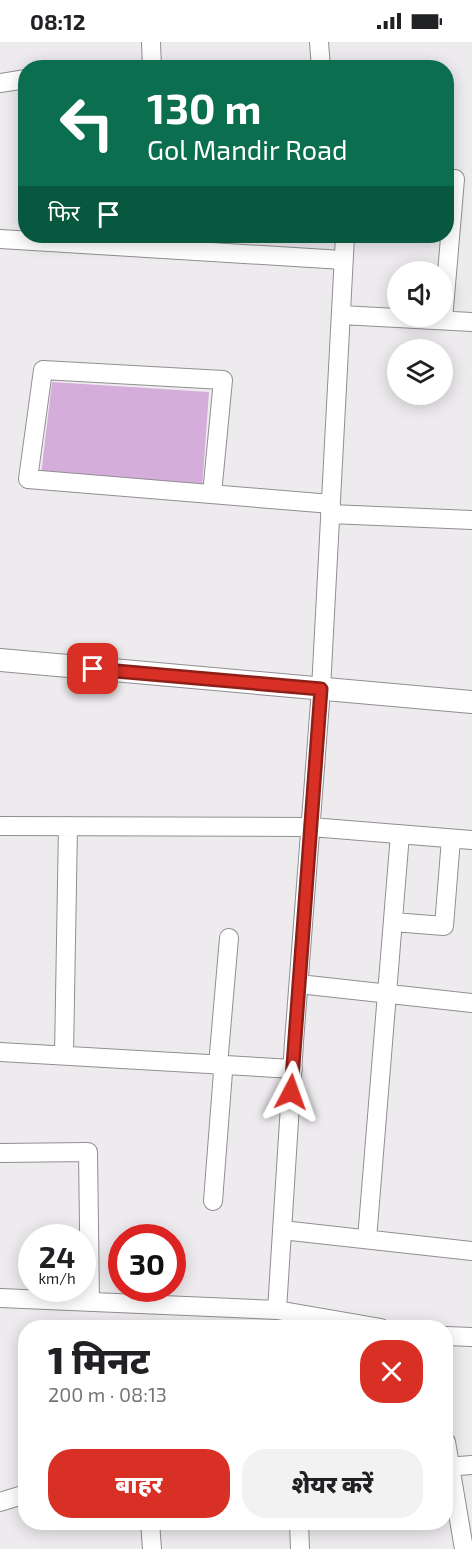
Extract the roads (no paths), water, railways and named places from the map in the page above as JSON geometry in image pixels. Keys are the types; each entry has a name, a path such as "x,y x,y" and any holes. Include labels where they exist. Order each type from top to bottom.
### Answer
{"street":[{"path":"151,42 152,60"},
{"path":"319,42 320,60"},
{"path":"0,83 18,80"},
{"path":"454,217 458,179"},
{"path":"0,239 18,239"},
{"path":"170,243 343,260"},
{"path":"276,1310 321,689 344,243"},
{"path":"449,261 451,243"},
{"path":"341,315 387,317"},
{"path":"453,321 472,322"},
{"path":"212,494 223,380 43,370 28,479 212,494 331,509 472,520"},
{"path":"0,660 472,702"},
{"path":"0,826 311,827 472,840"},
{"path":"64,1055 68,826"},
{"path":"367,1239 400,834"},
{"path":"393,922 444,926 451,838"},
{"path":"213,1201 223,1072 218,1065 228,938"},
{"path":"299,984 472,1003"},
{"path":"0,1052 293,1069"},
{"path":"0,1153 88,1152 89,1224"},
{"path":"282,1230 472,1251"},
{"path":"0,1298 18,1299"},
{"path":"90,1302 276,1310 334,1320"},
{"path":"453,1336 472,1337"},
{"path":"453,1467 472,1465"},
{"path":"0,1502 18,1496"},
{"path":"453,1496 464,1549"},
{"path":"151,1530 152,1549"},
{"path":"299,1530 300,1549"}]}
